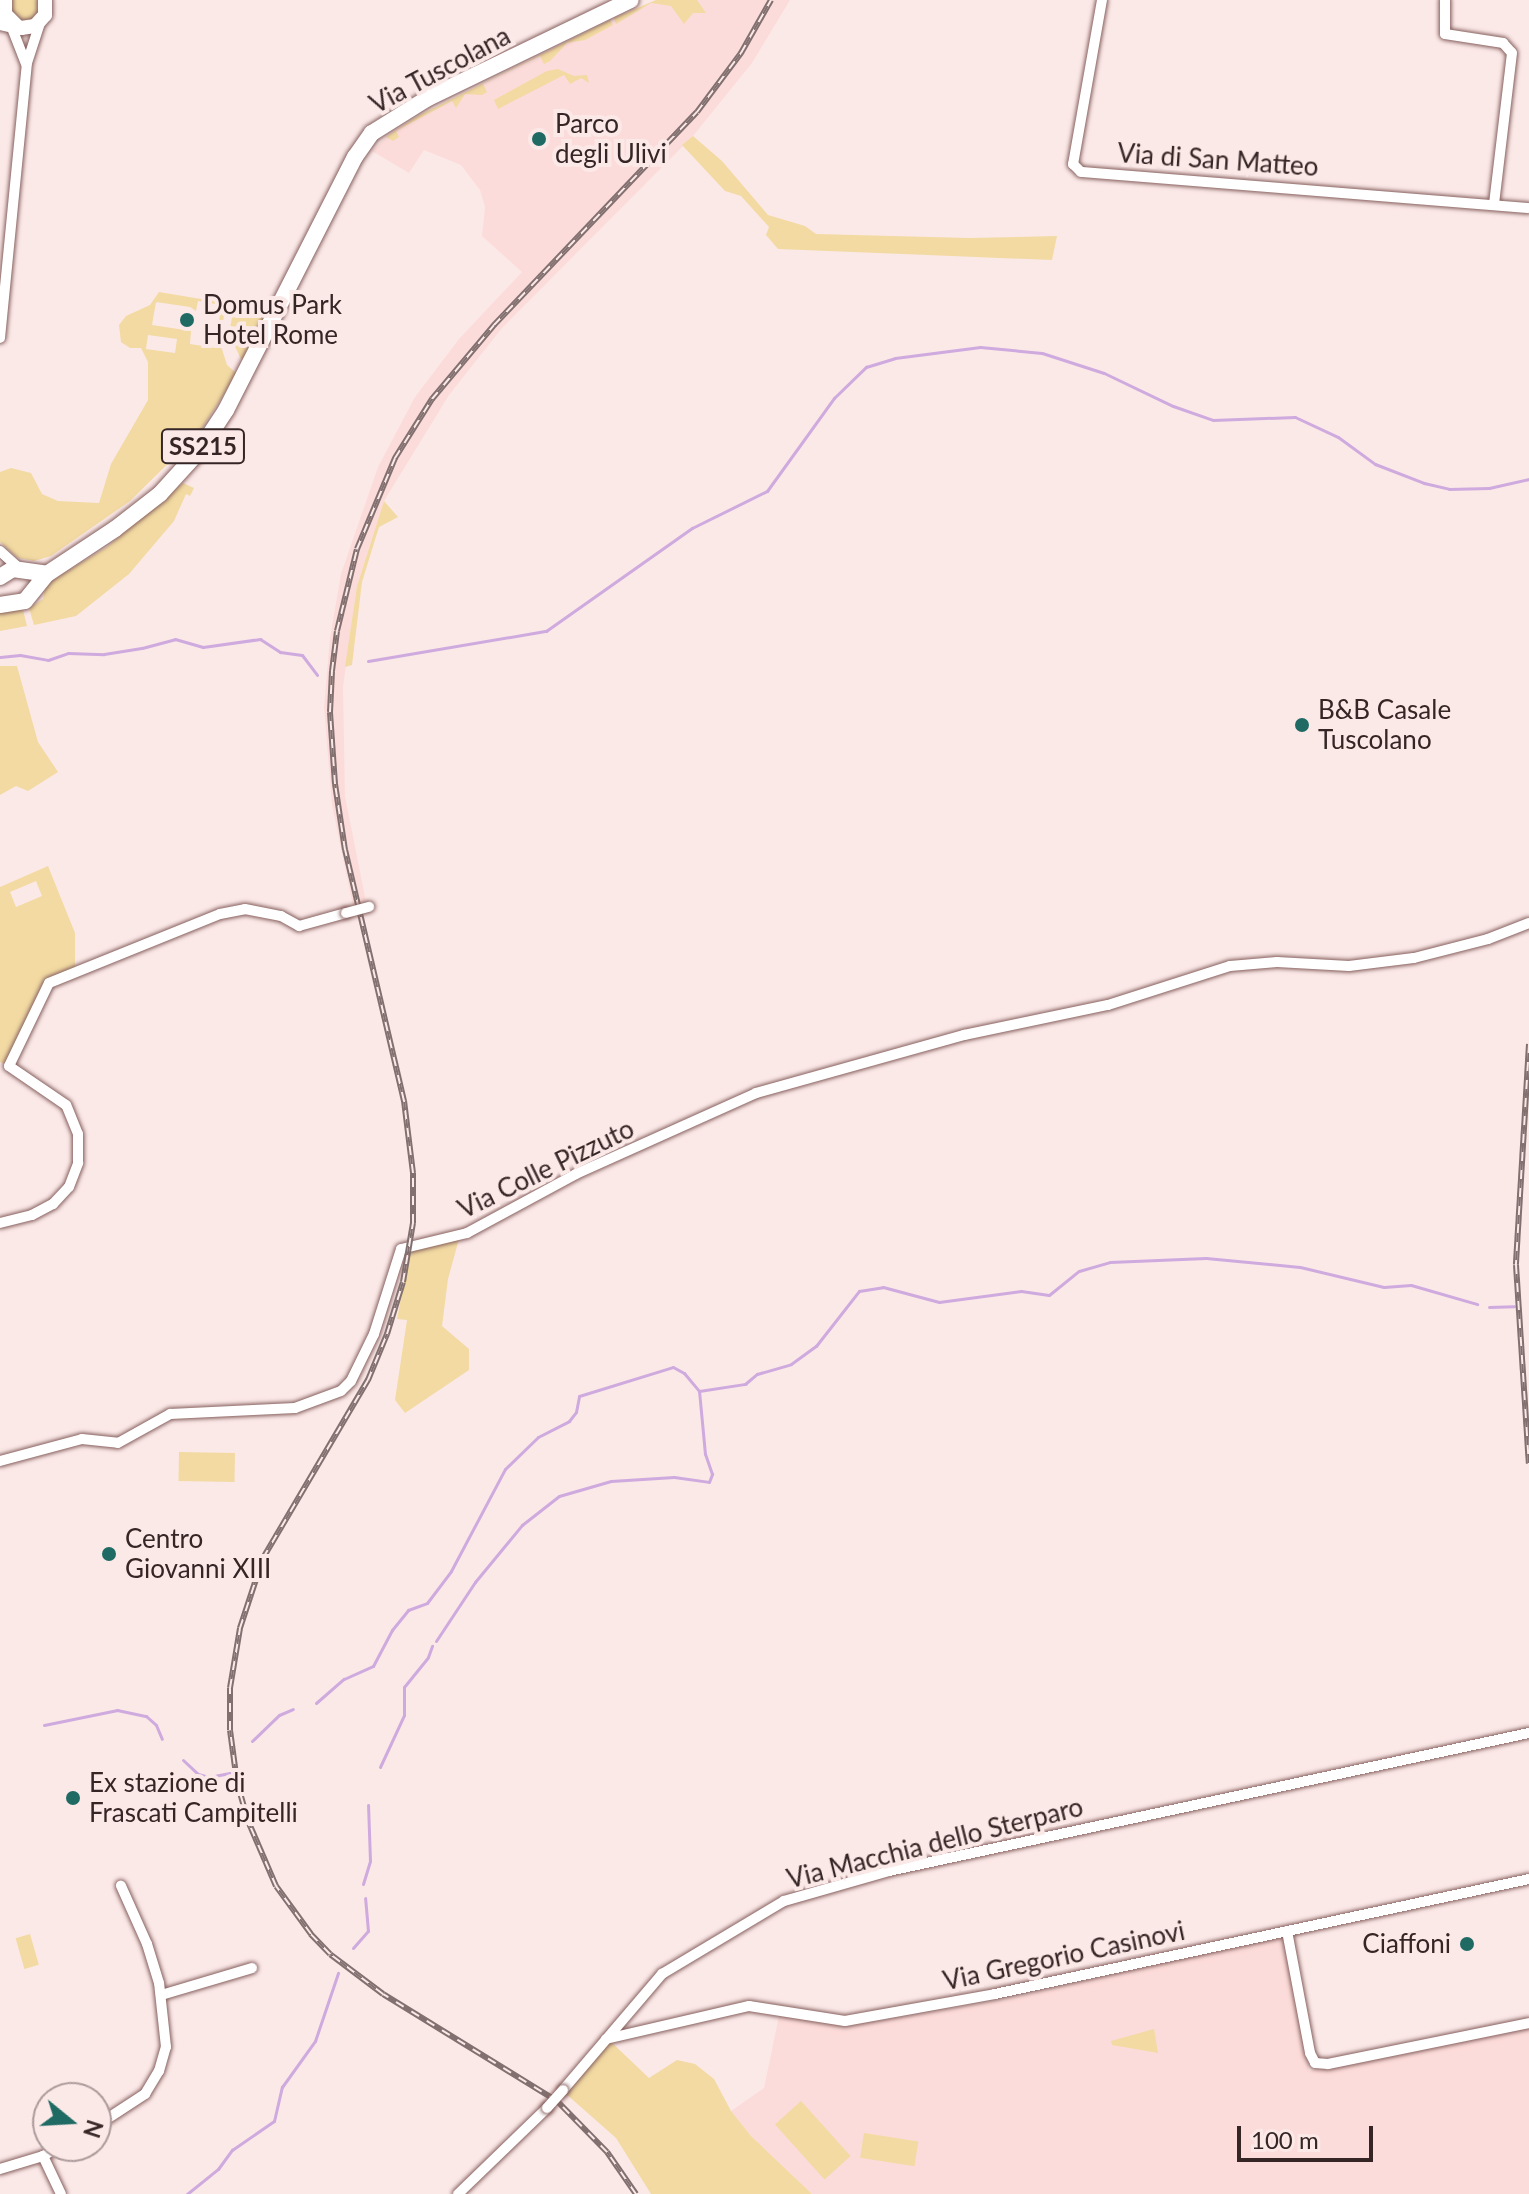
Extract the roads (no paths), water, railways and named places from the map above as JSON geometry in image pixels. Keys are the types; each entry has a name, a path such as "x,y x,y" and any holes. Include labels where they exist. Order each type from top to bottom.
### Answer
{"main road":[{"path":"5,0 11,25 41,21 47,9 45,0"},
{"name":"Via Tuscolana","path":"601,13 615,0"},
{"name":"Via Tuscolana","path":"31,592 47,574 153,499 207,440 244,376 355,157 372,133 428,98 631,0"},
{"path":"0,577 10,570 47,574"},
{"path":"3,601 22,602 31,592 32,582 22,570"}],"street":[{"name":"Via di San Matteo","path":"1102,0 1073,164 1081,172 1529,208"},
{"path":"1445,0 1443,27 1447,36 1503,43 1512,53 1494,205"},
{"path":"0,338 27,70 41,21"},
{"path":"11,25 27,70"},
{"path":"0,551 22,570"},
{"path":"0,1223 32,1215 53,1204 69,1187 78,1163 78,1134 66,1105 9,1066 49,983 220,914 245,909 281,916 299,926 369,907"},
{"name":"Via Colle Pizzuto","path":"0,1461 82,1439 118,1443 170,1414 308,1404 341,1391 351,1381 376,1327 396,1257 404,1247 467,1233 576,1174 756,1093 964,1035 1108,1005 1236,965 1379,963 1445,951 1529,923"},
{"name":"Via Macchia dello Sterparo","path":"458,2194 547,2108 662,1974 764,1911 791,1899 889,1871 1529,1733"},
{"name":"Via Gregorio Casinovi","path":"606,2039 749,2006 845,2021 995,1994 1529,1879"},
{"path":"112,2117 136,2103 156,2079 166,2047 161,1995 147,1944 121,1886"},
{"path":"1287,1931 1310,2056 1315,2063 1328,2064 1529,2023"},
{"path":"161,1995 252,1968"},
{"path":"0,2169 32,2159"},
{"path":"46,2162 61,2194"}],"waterway":[{"path":"368,661 546,631 692,528 767,491 834,398 866,367 895,358 980,347 1042,353 1104,373 1173,406 1213,420 1295,417 1338,437 1375,464 1424,483 1449,489 1489,488 1529,479"},
{"path":"0,657 20,655 48,660 68,653 104,654 175,639 203,647 260,639 280,652 302,655 317,675"},
{"path":"316,1703 344,1679 373,1666 392,1630 408,1610 427,1603 451,1571 505,1469 538,1437 569,1421 576,1412 579,1396 673,1367 684,1373 699,1391 745,1384 757,1374 791,1364 816,1346 859,1291 883,1287 939,1302 1021,1291 1049,1295 1079,1271 1110,1262 1206,1258 1300,1267 1384,1287 1411,1285 1477,1304"},
{"path":"1489,1307 1514,1306"},
{"path":"436,1641 475,1582 522,1525 559,1496 611,1481 674,1477 709,1482 712,1474 705,1454 699,1391"},
{"path":"380,1767 404,1715 404,1687 428,1657 432,1646"},
{"path":"252,1741 279,1715 293,1709"},
{"path":"44,1725 117,1710 146,1716 156,1725 162,1739"},
{"path":"183,1760 198,1774 209,1777 230,1773"},
{"path":"363,1884 370,1861 368,1805"},
{"path":"353,1948 368,1931 365,1898"},
{"path":"187,2194 218,2169 232,2150 274,2121 282,2087 315,2041 338,1973"}],"railway":[{"path":"636,2194 607,2152 557,2101 383,1994 330,1954 311,1934 276,1886 248,1821 237,1782 230,1730 230,1688 240,1628 263,1558 368,1380 387,1334 403,1282 413,1223 413,1173 404,1101 345,850 335,784 330,712 332,671 337,631 357,549 395,458 432,399 494,325 697,112 741,53 771,0"},
{"path":"1529,1044 1516,1265 1529,1464"}],"place":[{"name":"Parco degli Ulivi","path":"539,139"},
{"name":"Domus Park Hotel Rome","path":"187,320"},
{"name":"B&B Casale Tuscolano","path":"1302,725"},
{"name":"Centro Giovanni XIII","path":"109,1554"},
{"name":"Ex stazione di Frascati Campitelli","path":"73,1798"},
{"name":"Ciaffoni","path":"1467,1944"}]}
